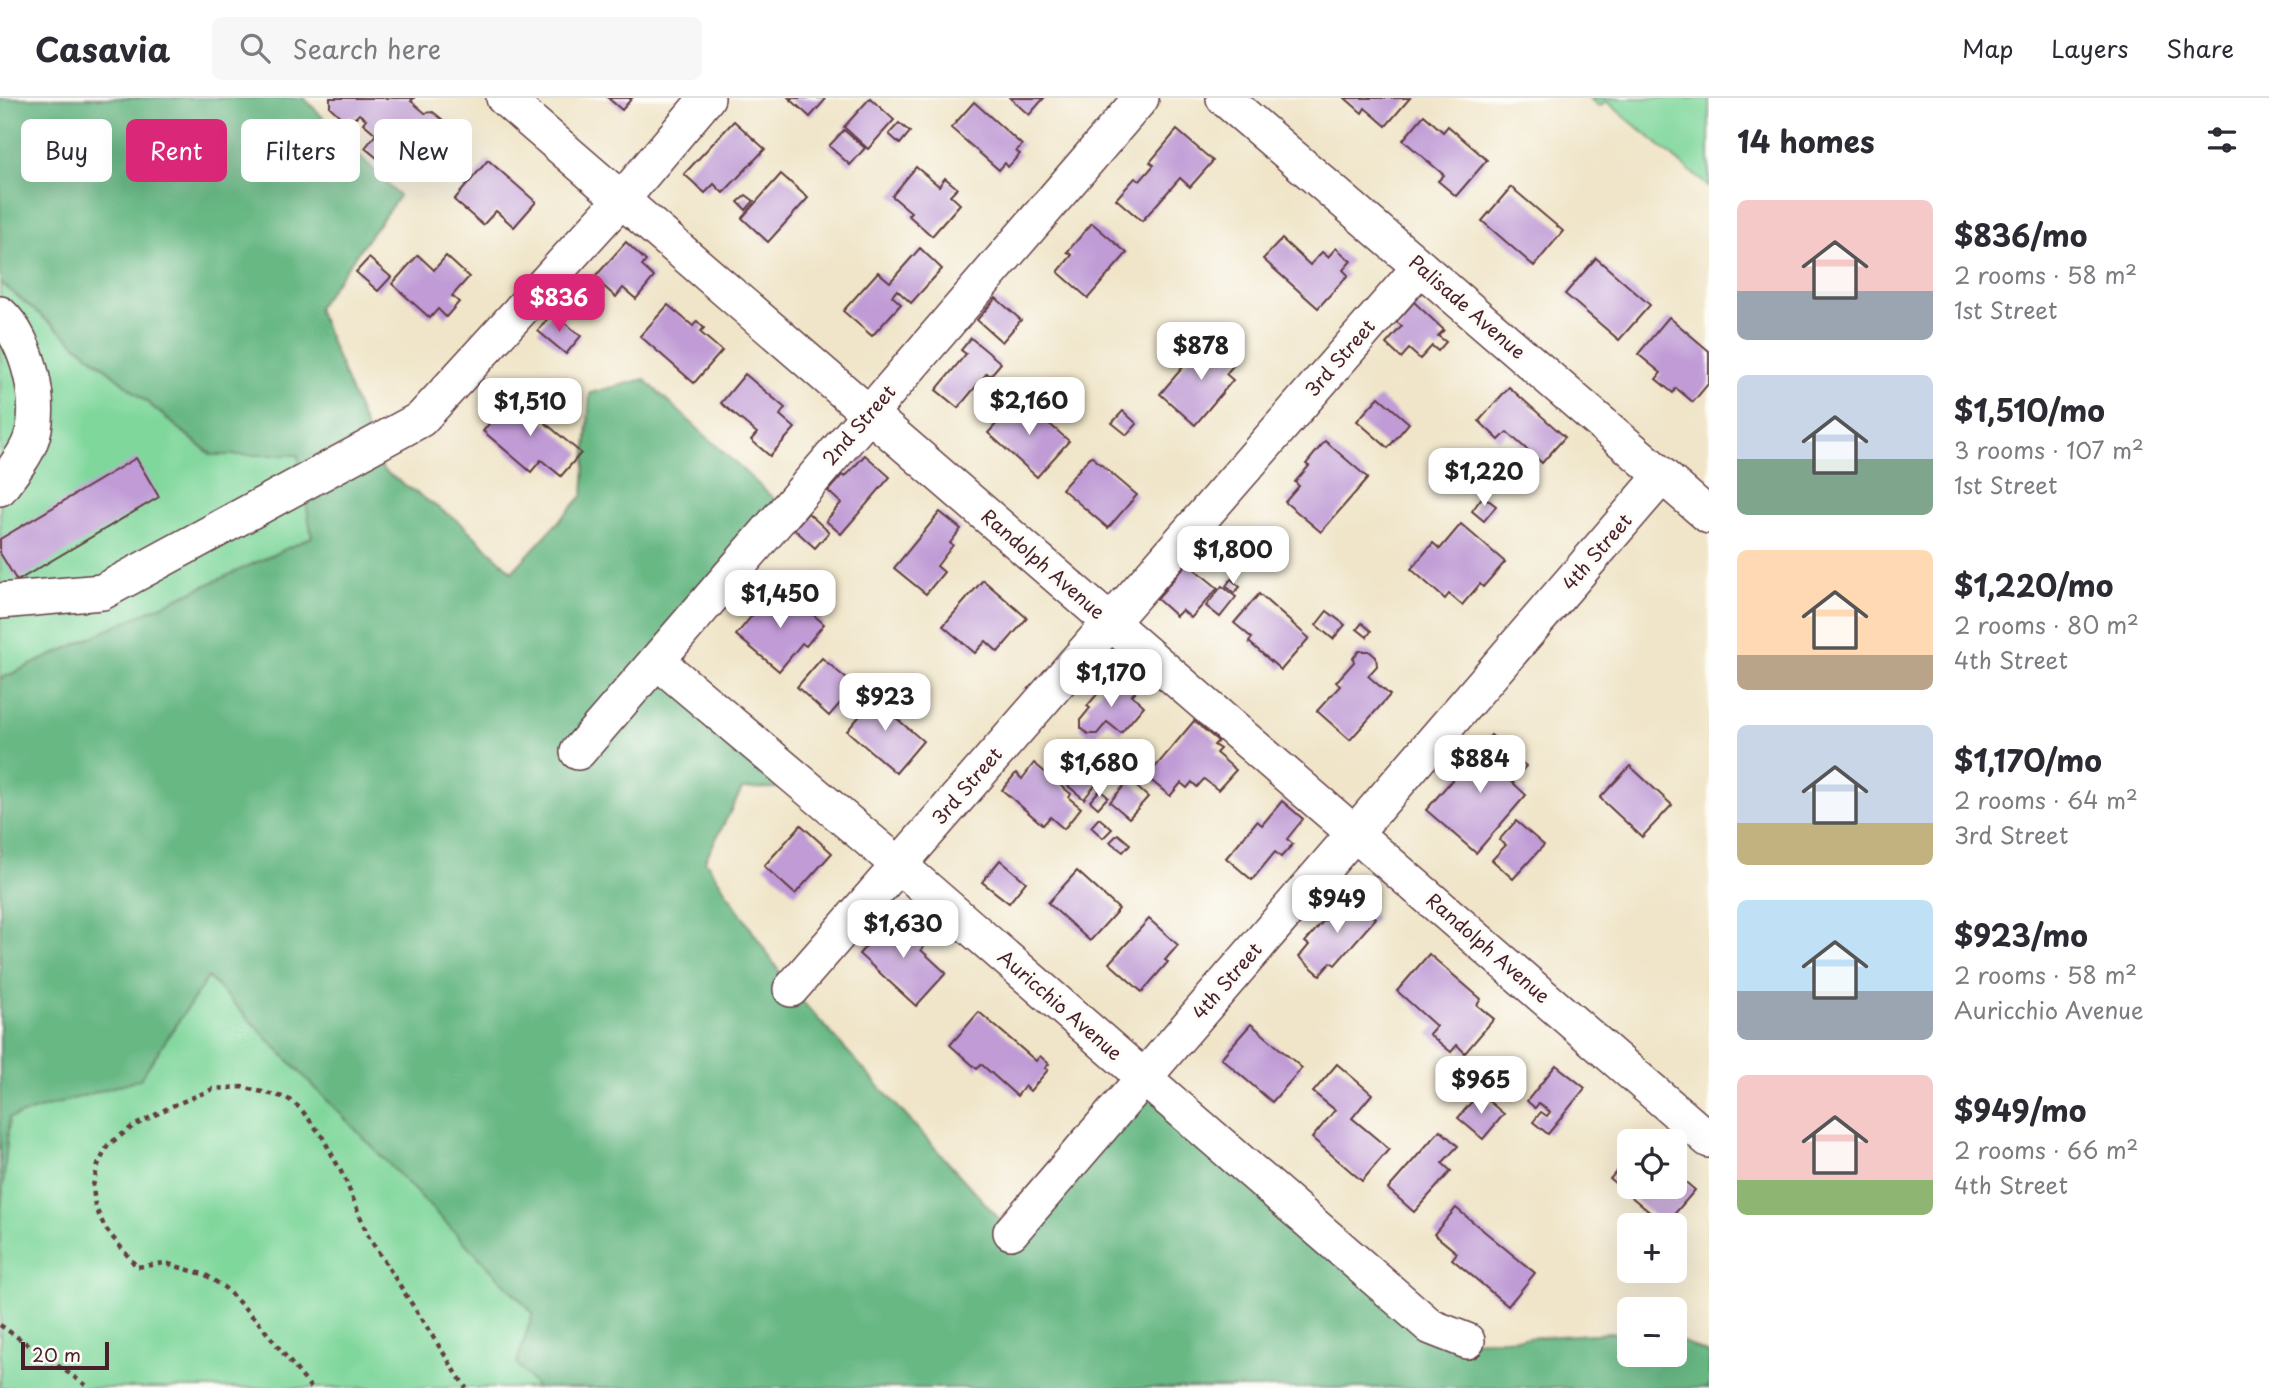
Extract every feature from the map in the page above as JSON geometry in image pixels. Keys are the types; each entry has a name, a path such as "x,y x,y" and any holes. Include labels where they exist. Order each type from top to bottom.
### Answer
{"street":[{"name":"Randolph Avenue","path":"504,98 1709,1140"},
{"path":"0,601 102,593 421,419 622,199 707,98"},
{"name":"2nd Street","path":"578,752 1141,98"},
{"name":"Palisade Avenue","path":"1224,98 1709,516"},
{"name":"3rd Street","path":"792,989 1420,267"},
{"path":"0,314 9,322 31,370 36,405 31,442 0,488"},
{"name":"4th Street","path":"1011,1232 1662,476"},
{"name":"Auricchio Avenue","path":"657,661 899,865 1430,1327 1468,1341"}],"path":[{"path":"312,1388 225,1288 206,1276 165,1263 137,1267 104,1228 95,1206 93,1185 98,1165 108,1145 132,1127 213,1089 242,1087 287,1098 300,1108 322,1136 345,1179 368,1236 466,1388"},
{"path":"0,1325 90,1388"}],"green space":[{"path":"0,98 304,98 324,119 241,119 241,182 360,182 360,156 374,170 374,182 385,182 399,196 317,308 383,470 462,524 512,572 583,495 590,393 644,379 786,510 657,661 807,787 742,789 705,860 791,989 1011,1232 1144,1078 1468,1341 1617,1333 1617,1367 1687,1367 1687,1344 1709,1354 1709,1388 537,1388 517,1363 533,1313 208,977 140,1079 9,1118 0,1221 0,679 312,537 298,455 212,455 0,282"},
{"path":"1589,98 1709,98 1709,187 1606,101 1600,107"},
{"path":"0,282 211,455 298,454 312,537 0,679"},
{"path":"208,977 533,1313 517,1363 537,1388 0,1388 0,1221 9,1118 140,1079"}],"building":[{"path":"330,98 414,98 411,101 425,113 433,112 442,119 374,119 374,132 363,123 366,119 359,114 355,118 342,118 330,107"},
{"path":"608,98 632,98 622,110"},
{"path":"789,98 823,98 825,100 810,117"},
{"path":"870,98 894,120 868,149 844,127"},
{"path":"1010,98 1044,98 1029,115"},
{"path":"1345,98 1410,98 1386,126 1365,108 1362,113"},
{"path":"974,102 1022,145 1016,151 1020,154 1008,167 1005,163 999,170 951,128"},
{"path":"1424,115 1443,132 1448,126 1487,160 1456,196 1438,181 1444,175 1403,140"},
{"path":"734,121 765,149 723,193 714,184 705,193 684,174"},
{"path":"899,123 910,132 900,144 889,134"},
{"path":"844,130 865,148 850,165 829,146"},
{"path":"1177,130 1213,161 1190,187 1180,178 1142,221 1116,199 1135,178 1140,181 1154,165 1150,162"},
{"path":"374,137 374,155 365,148"},
{"path":"488,160 536,202 514,227 496,211 483,225 454,200"},
{"path":"916,167 939,186 945,178 957,188 950,195 960,204 932,236 908,215 911,212 892,196"},
{"path":"781,174 808,198 768,242 742,218"},
{"path":"1511,187 1563,231 1534,266 1482,221"},
{"path":"746,195 754,201 746,210 738,202"},
{"path":"1092,223 1127,253 1088,298 1058,272 1072,255 1067,252"},
{"path":"1282,239 1310,265 1322,252 1328,257 1336,248 1351,261 1343,270 1348,275 1318,308 1263,259"},
{"path":"626,242 646,261 642,266 654,277 636,299 623,288 616,297 594,278"},
{"path":"920,248 942,269 911,303 897,290 892,296 901,304 872,336 843,311 878,272 890,282"},
{"path":"418,255 434,270 446,256 469,277 452,296 459,302 446,317 438,309 430,318 392,284"},
{"path":"369,258 391,277 378,291 356,272"},
{"path":"1596,258 1650,305 1619,340 1565,294"},
{"path":"996,298 1021,320 1002,342 977,320"},
{"path":"1414,302 1444,330 1438,336 1446,342 1438,351 1432,346 1420,359 1409,349 1401,358 1386,344 1402,326 1396,322"},
{"path":"668,305 693,326 697,321 704,328 700,332 722,351 694,383 640,336"},
{"path":"552,313 581,336 566,354 538,331"},
{"path":"1669,317 1709,351 1709,383 1693,402 1676,388 1673,393 1656,379 1661,373 1638,354"},
{"path":"971,338 1001,363 990,376 987,373 958,408 936,390 966,354 961,350"},
{"path":"1213,339 1238,360 1226,374 1233,380 1195,425 1160,394 1200,347 1203,350"},
{"path":"745,374 785,408 780,415 795,428 770,456 751,440 757,433 721,403"},
{"path":"1509,387 1565,437 1542,463 1507,432 1499,440 1479,421"},
{"path":"512,395 581,453 561,476 541,460 531,472 483,431"},
{"path":"1379,397 1409,423 1388,448 1357,421"},
{"path":"1020,398 1069,441 1037,477 988,433"},
{"path":"1123,411 1137,424 1127,435 1112,423"},
{"path":"1325,441 1368,478 1321,532 1285,502 1299,486 1295,482 1309,466 1306,464"},
{"path":"865,455 890,477 841,534 826,521 841,503 828,491"},
{"path":"1091,456 1137,495 1108,528 1062,489"},
{"path":"136,458 159,497 17,581 0,553 0,539"},
{"path":"1483,496 1496,506 1484,521 1472,511"},
{"path":"940,512 961,529 937,566 944,572 926,594 894,568"},
{"path":"808,513 829,532 815,548 794,529"},
{"path":"1461,524 1505,562 1483,587 1480,584 1462,605 1449,594 1445,599 1411,569 1433,543 1440,549"},
{"path":"1187,563 1218,588 1191,618 1182,610 1176,616 1157,599"},
{"path":"1231,579 1240,587 1234,593 1226,586"},
{"path":"983,580 1027,618 998,652 986,641 975,653 943,626"},
{"path":"1222,586 1236,597 1220,617 1206,606"},
{"path":"787,592 824,624 806,646 802,643 779,671 736,635 763,602 772,610"},
{"path":"1259,594 1309,638 1281,670 1249,642 1252,638 1234,623"},
{"path":"1327,611 1345,625 1333,639 1316,625"},
{"path":"1362,623 1371,631 1367,637 1357,629"},
{"path":"1359,651 1369,651 1376,657 1377,666 1368,676 1390,695 1350,740 1317,711 1340,686 1336,682 1354,662 1353,658"},
{"path":"822,658 855,686 829,716 797,687"},
{"path":"1111,678 1135,692 1132,695 1144,706 1121,733 1107,722 1097,734 1088,734 1081,728 1081,719 1090,708 1087,706"},
{"path":"881,691 901,709 895,717 923,741 896,773 847,731"},
{"path":"1194,721 1218,741 1214,745 1220,749 1216,753 1236,770 1218,790 1204,779 1197,787 1192,782 1187,788 1181,783 1170,796 1147,777"},
{"path":"1491,735 1526,766 1512,782 1526,795 1476,853 1426,810"},
{"path":"1034,763 1071,794 1069,798 1081,808 1064,829 1050,817 1043,825 1002,790 1016,773 1022,779"},
{"path":"1630,766 1672,805 1642,837 1600,798"},
{"path":"1079,770 1096,784 1084,799 1067,785"},
{"path":"1129,780 1148,797 1129,818 1110,802"},
{"path":"1100,790 1108,797 1098,808 1090,801"},
{"path":"1282,801 1303,819 1287,839 1293,844 1281,857 1275,852 1252,880 1226,858 1257,821 1262,825"},
{"path":"1099,818 1112,829 1103,838 1091,827"},
{"path":"1516,821 1544,845 1513,879 1492,860 1506,845 1499,840"},
{"path":"801,825 832,853 795,894 764,866"},
{"path":"1118,834 1130,844 1123,852 1110,842"},
{"path":"1000,860 1026,882 1009,903 982,882"},
{"path":"1077,871 1119,909 1090,941 1048,903"},
{"path":"1347,894 1376,918 1335,965 1331,962 1320,975 1299,957 1309,945 1305,942"},
{"path":"896,913 928,942 921,950 946,973 916,1006 859,954"},
{"path":"1149,919 1178,945 1165,960 1168,962 1142,992 1109,963"},
{"path":"1429,954 1481,999 1477,1005 1494,1019 1465,1053 1457,1045 1451,1052 1429,1034 1436,1026 1397,991"},
{"path":"979,1012 1036,1061 1040,1056 1049,1064 1045,1068 1048,1070 1030,1091 1025,1086 1017,1096 981,1064 977,1069 950,1045"},
{"path":"1251,1024 1302,1068 1272,1102 1221,1058"},
{"path":"1337,1064 1372,1094 1352,1118 1389,1149 1362,1181 1312,1138 1335,1110 1313,1092"},
{"path":"1556,1065 1585,1088 1548,1134 1533,1122 1541,1112 1547,1116 1550,1112 1539,1103 1535,1108 1527,1101"},
{"path":"1479,1093 1504,1114 1483,1139 1458,1118"},
{"path":"1440,1130 1458,1146 1442,1163 1451,1171 1414,1212 1388,1189"},
{"path":"1617,1171 1617,1185 1610,1179"},
{"path":"1687,1183 1695,1190 1675,1213 1651,1213 1634,1199 1687,1199"},
{"path":"1456,1208 1535,1273 1508,1306 1452,1259 1457,1253 1434,1234"}]}
